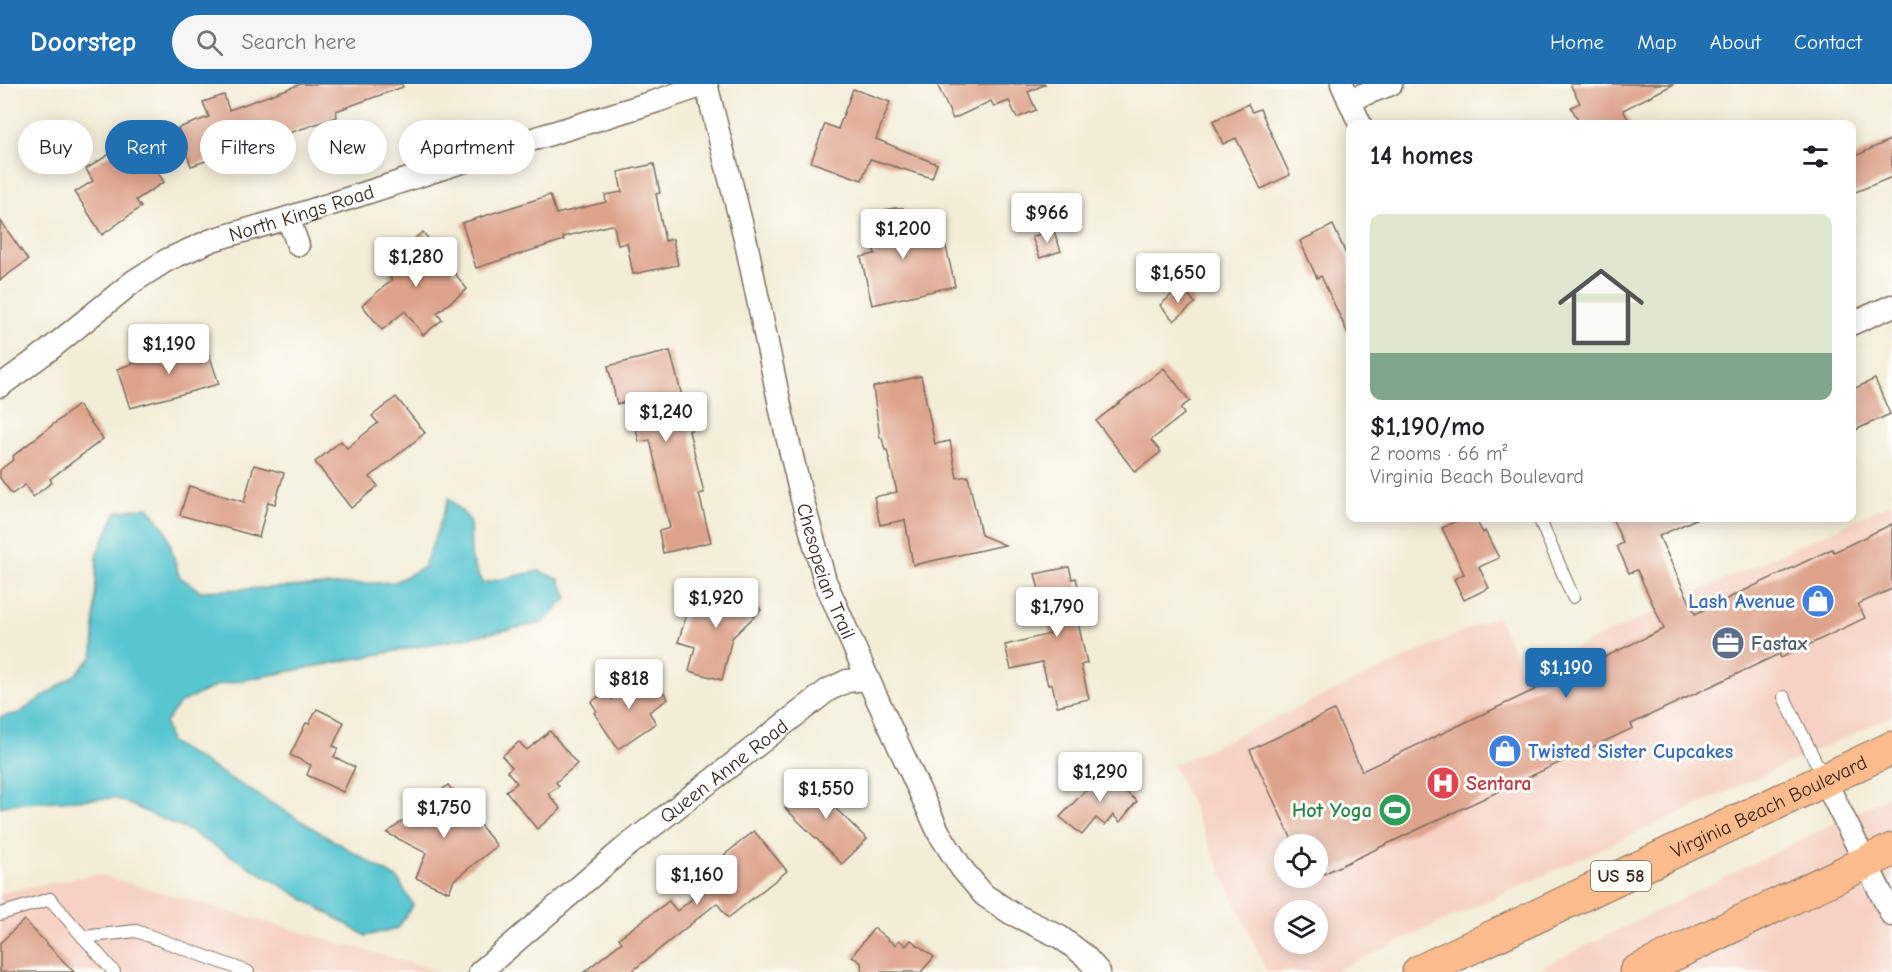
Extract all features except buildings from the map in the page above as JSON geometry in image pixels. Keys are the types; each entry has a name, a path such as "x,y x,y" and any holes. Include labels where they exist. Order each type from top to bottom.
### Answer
{"main road":[{"name":"Virginia Beach Boulevard","path":"1419,972 1892,748"},
{"path":"1636,972 1879,856"}],"street":[{"name":"North Kings Road","path":"0,386 49,350 134,281 167,260 212,240 288,218 706,84"},
{"name":"Chesopeian Trail","path":"706,84 747,242 782,415 802,499 825,581 868,679 939,833 962,869 984,895 1011,913 1060,937 1084,955 1099,972"},
{"path":"1358,120 1345,92 1390,84"},
{"path":"288,218 298,245"},
{"path":"1856,322 1892,306"},
{"name":"Queen Anne Road","path":"480,972 622,850 828,690 847,681 868,679"},
{"path":"1824,779 1879,856 1892,915"}],"lane":[{"path":"1541,522 1573,597"},
{"path":"1784,697 1824,779"},
{"path":"0,914 50,899 114,972"},
{"path":"83,937 136,931 248,972"}],"shaded area":[{"path":"1892,503 1892,716 1333,972 1267,972 1173,765 1497,616 1523,672 1851,522 1856,522 1856,519"},
{"path":"1892,795 1892,972 1533,972"},
{"path":"97,874 442,972 0,972 0,893"}],"water":[{"path":"449,498 470,520 471,557 482,583 539,571 559,579 568,597 542,623 218,685 180,703 165,723 170,742 398,879 413,905 398,928 366,936 189,831 115,798 19,803 0,807 0,717 19,713 76,674 93,656 97,553 117,512 148,507 166,530 179,576 200,591 395,582 424,567"}],"place":[{"name":"Lash Avenue","path":"1818,601"},
{"name":"Fastax","path":"1728,643"},
{"name":"Twisted Sister Cupcakes","path":"1505,751"},
{"name":"Sentara","path":"1443,783"},
{"name":"Hot Yoga","path":"1395,810"}]}
